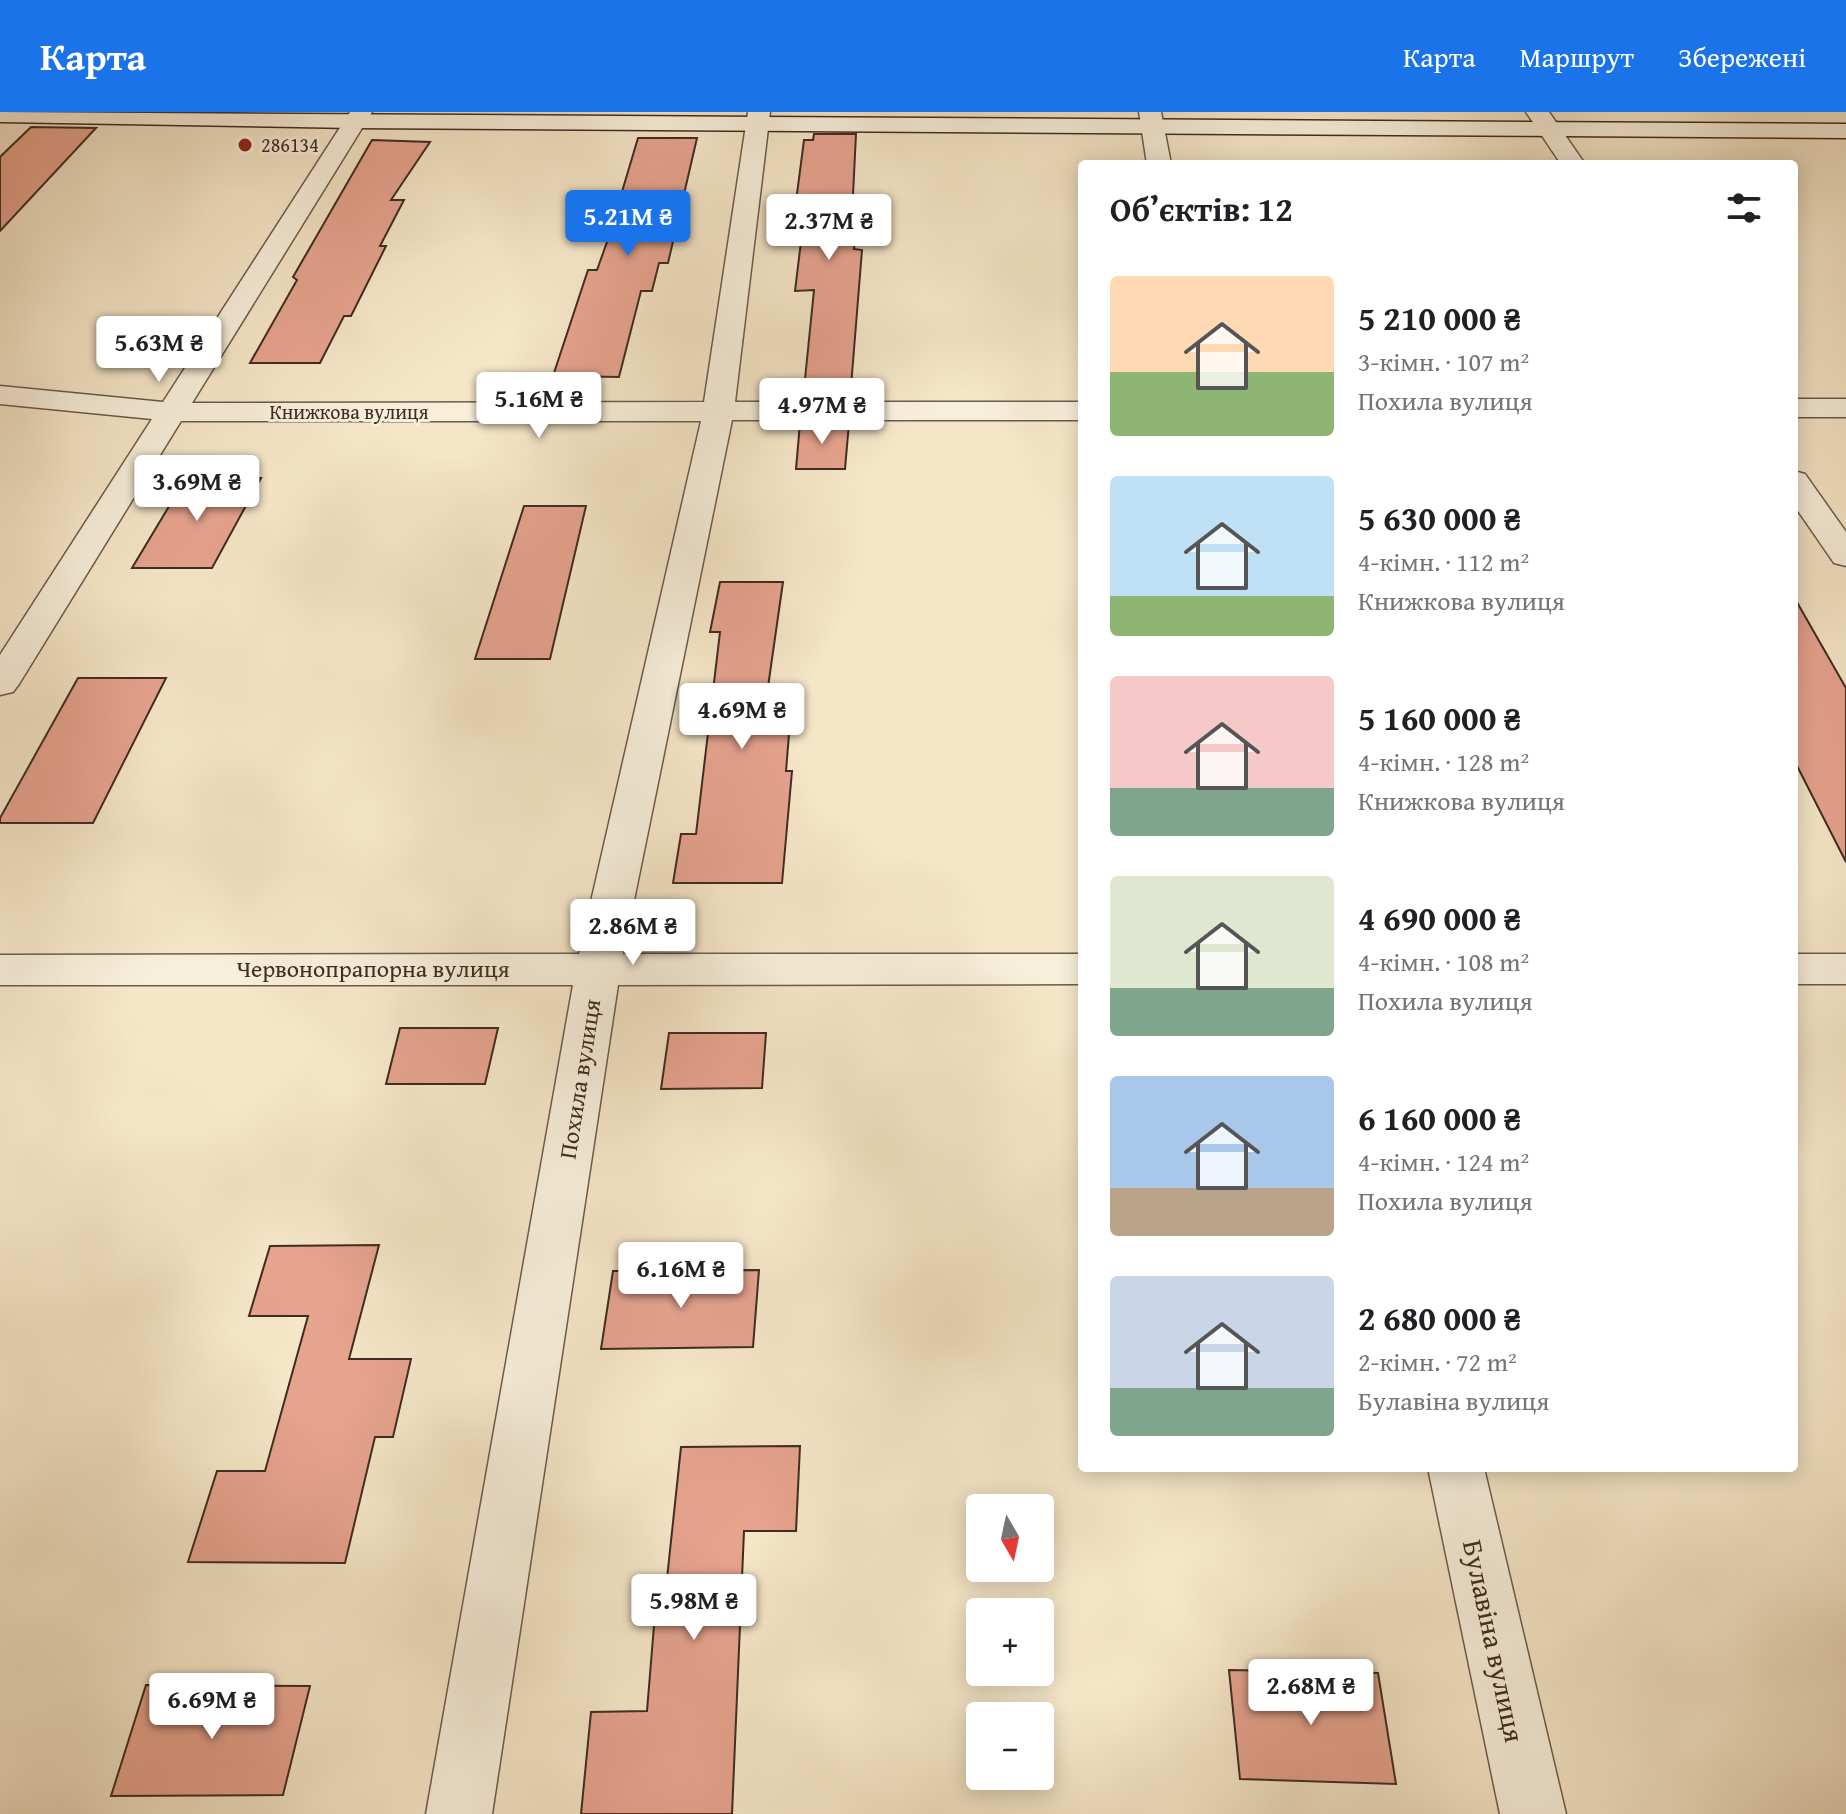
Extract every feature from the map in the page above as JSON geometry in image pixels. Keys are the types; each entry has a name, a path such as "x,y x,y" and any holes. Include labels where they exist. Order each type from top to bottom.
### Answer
{"street":[{"path":"0,115 1543,121 1846,131"},
{"path":"0,684 358,117"},
{"name":"Похила вулиця","path":"459,1814 598,969 718,413 758,118"},
{"path":"1151,120 1158,160"},
{"path":"1543,121 1570,160"},
{"name":"Книжкова вулиця","path":"0,395 173,412 1078,411"},
{"path":"1798,408 1846,408"},
{"path":"1798,487 1846,556"},
{"name":"Червонопрапорна вулиця","path":"0,970 1078,969"},
{"path":"1798,969 1846,969"},
{"name":"Булавіна вулиця","path":"1457,1472 1533,1814"}],"building":[{"path":"31,127 96,128 0,231 0,157"},
{"path":"814,134 856,134 853,195 860,195 854,249 862,250 850,399 803,399 814,290 795,291 804,217 794,217 804,140 813,140"},
{"path":"638,138 697,138 668,263 659,263 652,291 641,291 619,377 553,376 588,270 597,270 607,242"},
{"path":"372,140 430,142 391,200 404,200 380,246 386,246 351,316 344,316 320,363 250,363 297,280 293,277"},
{"path":"800,423 849,423 845,469 796,469"},
{"path":"186,478 261,478 212,568 132,568"},
{"path":"524,506 586,506 550,659 475,659"},
{"path":"720,582 783,582 763,722 790,722 786,771 792,771 782,883 673,883 681,834 696,834 720,632 710,632"},
{"path":"1798,604 1846,688 1846,862 1798,768"},
{"path":"78,678 166,678 93,823 0,823 0,818"},
{"path":"400,1028 498,1028 485,1084 386,1084"},
{"path":"669,1033 766,1033 762,1088 661,1089"},
{"path":"379,1245 349,1359 411,1359 393,1437 375,1437 345,1563 188,1562 217,1471 265,1471 308,1316 249,1316 270,1246"},
{"path":"759,1270 753,1347 601,1349 613,1271"},
{"path":"800,1446 796,1531 744,1531 732,1814 581,1814 591,1712 647,1711 657,1589 666,1588 681,1447"},
{"path":"1229,1670 1378,1673 1396,1784 1240,1779"},
{"path":"146,1685 310,1686 283,1795 111,1796"}],"place":[{"name":"286134","path":"245,145"}]}
